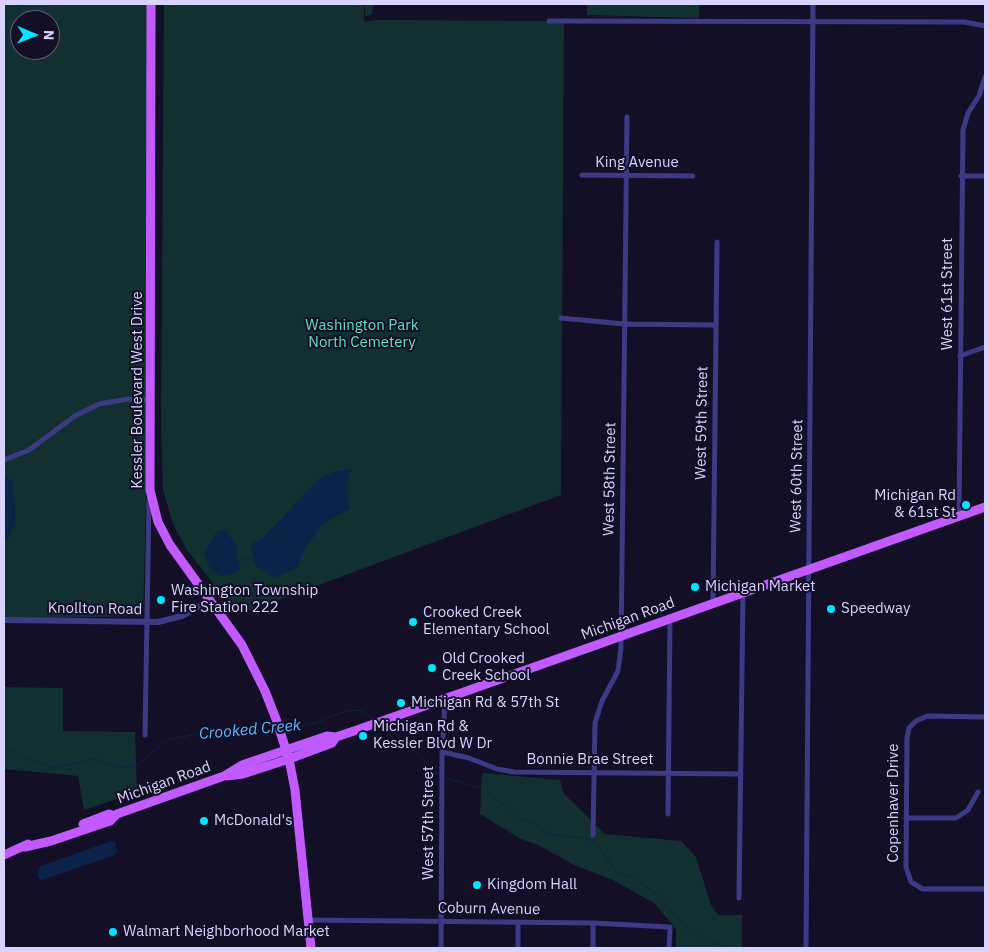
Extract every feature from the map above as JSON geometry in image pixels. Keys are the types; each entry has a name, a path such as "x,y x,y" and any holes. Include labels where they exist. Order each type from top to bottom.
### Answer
{"main road":[{"name":"Kessler Boulevard West Drive","path":"151,4 152,283 149,400 150,490 158,522 170,545 242,645 265,691 276,719 288,755 296,803 311,948"},
{"name":"Michigan Road","path":"4,855 110,821 114,816 224,776 242,765 288,755 326,736 336,737 363,728 985,507"}],"street":[{"name":"West 60th Street","path":"806,948 813,4"},
{"path":"549,21 964,22 985,26"},
{"name":"West 61st Street","path":"959,516 963,125 985,77"},
{"name":"West 58th Street","path":"593,835 596,718 602,701 618,672 621,636 627,117"},
{"name":"King Avenue","path":"582,175 693,176"},
{"path":"961,176 985,176"},
{"name":"West 59th Street","path":"713,604 717,242"},
{"path":"561,318 624,324 716,325"},
{"path":"960,356 985,347"},
{"path":"4,460 28,450 75,416 98,404 128,399 149,400"},
{"path":"146,735 150,490"},
{"path":"739,898 743,592"},
{"name":"Knollton Road","path":"4,620 163,621 182,616 211,600"},
{"path":"668,814 670,619"},
{"name":"West 57th Street","path":"440,948 441,783 445,698"},
{"name":"Copenhaver Drive","path":"985,717 927,716 913,723 907,738 906,818 906,871 912,883 927,890 985,889"},
{"name":"Bonnie Brae Street","path":"442,755 470,758 506,772 740,774"},
{"path":"906,818 956,818 968,810 978,792"},
{"name":"Coburn Avenue","path":"308,920 593,923 670,927 670,948"},
{"path":"518,922 518,948"},
{"path":"593,923 593,948"}],"green space":[{"path":"4,4 151,4 152,283 143,616 4,619"},
{"name":"Washington Park North Cemetery","path":"164,4 364,4 364,22 375,20 564,21 561,495 238,615 187,550 173,524 163,490 161,426"},
{"path":"365,4 374,4 371,15 365,16"},
{"path":"587,4 699,4 699,18 587,15"},
{"path":"4,687 63,688 63,731 135,732 137,792 84,810 78,776 4,769"},
{"path":"482,773 560,780 564,794 605,834 681,841 696,857 711,905 718,915 742,915 742,948 676,948 676,929 654,903 613,880 574,865 538,845 521,839 480,814"}],"water":[{"path":"352,469 346,488 350,509 324,523 305,549 297,568 274,578 255,565 251,548 253,543 263,538 316,481 336,471"},
{"path":"4,477 12,481 14,489 15,524 4,545"},
{"path":"225,530 236,545 240,569 238,572 223,576 216,574 210,568 204,553 215,534"},
{"path":"111,841 115,842 117,852 113,856 42,880 38,878 38,870 41,866"}],"waterway":[{"path":"239,561 253,558"},
{"name":"Crooked Creek","path":"283,729 316,723 340,713 354,710 363,711 373,719"},
{"name":"Crooked Creek","path":"380,725 396,741 414,751 439,775"},
{"name":"Crooked Creek","path":"4,747 29,760 54,768 94,759 120,767 130,767 140,763 163,743 171,739 214,731 274,730"},
{"name":"Crooked Creek","path":"443,777 480,788 523,820 533,822 548,834 589,839 600,848 616,872 634,878 655,893 688,929 708,941 727,948"}],"place":[{"name":"Michigan Rd & 61st St","path":"966,505"},
{"name":"Michigan Market","path":"695,587"},
{"name":"Washington Township Fire Station 222","path":"161,600"},
{"name":"Speedway","path":"831,609"},
{"name":"Crooked Creek Elementary School","path":"413,622"},
{"name":"Old Crooked Creek School","path":"432,668"},
{"name":"Michigan Rd & 57th St","path":"401,703"},
{"name":"Michigan Rd & Kessler Blvd W Dr","path":"363,736"},
{"name":"McDonald's","path":"204,821"},
{"name":"Kingdom Hall","path":"477,885"},
{"name":"Walmart Neighborhood Market","path":"113,932"}]}
